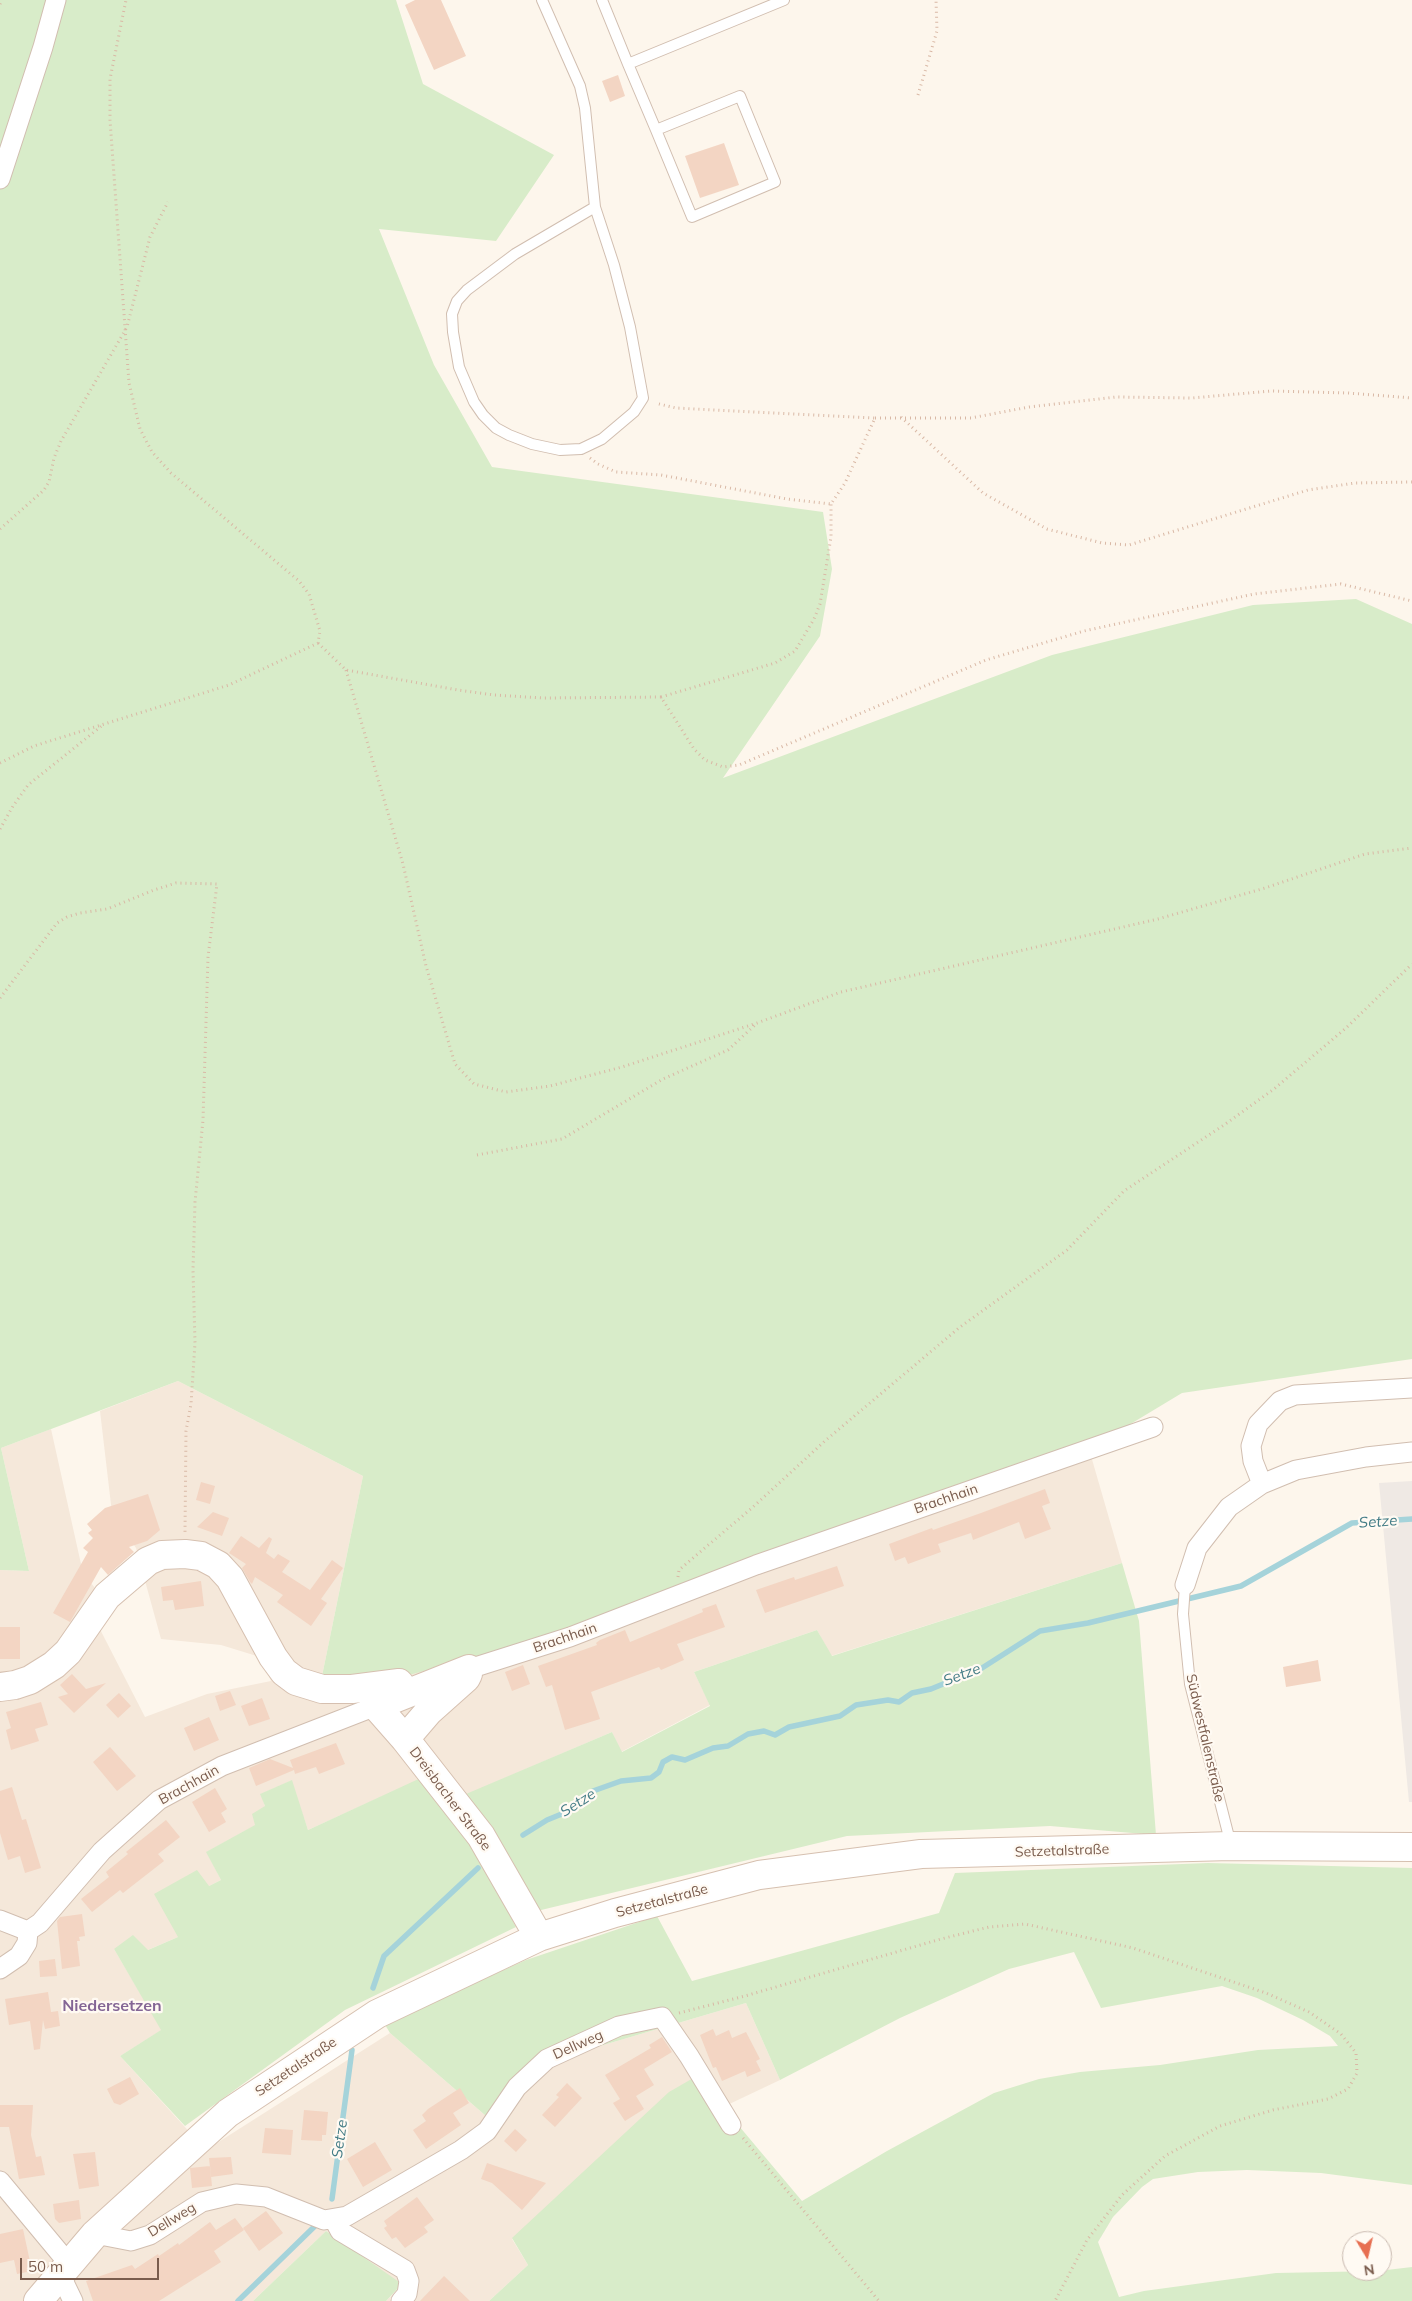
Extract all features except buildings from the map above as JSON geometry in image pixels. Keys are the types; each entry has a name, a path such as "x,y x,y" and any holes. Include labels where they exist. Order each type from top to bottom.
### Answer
{"street":[{"path":"0,179 43,47 56,0"},
{"path":"1262,1484 1253,1461 1251,1446 1258,1424 1280,1401 1295,1395 1412,1388"},
{"name":"Brachhain","path":"28,1931 40,1923 102,1851 159,1800 222,1766 469,1669 570,1637 756,1565 1153,1427"},
{"name":"Südwestfalenstraße","path":"1185,1585 1197,1548 1229,1507 1262,1484 1296,1470 1366,1457 1412,1452"},
{"path":"0,1687 30,1680 54,1665 68,1652 107,1596 148,1561 162,1555 185,1554 202,1556 218,1565 230,1578 273,1656 284,1672 296,1681 322,1688 352,1689 399,1683 407,1692"},
{"name":"Dreisbacher Straße","path":"405,1739 429,1711 466,1678 469,1669"},
{"name":"Dreisbacher Straße","path":"376,1706 405,1739 480,1836 539,1938"},
{"name":"Setzetalstraße","path":"38,2301 95,2234 236,2108 377,2014 539,1938 615,1913 759,1875 921,1854 1231,1846 1412,1846"},
{"path":"0,1920 28,1931 27,1943 19,1956 0,1969"},
{"path":"662,2017 732,2125"},
{"name":"Dellweg","path":"95,2234 131,2241 150,2235 202,2202 236,2194 266,2197 324,2220 334,2220 347,2216 461,2150 488,2131 517,2087 547,2059 619,2026 662,2017"},
{"path":"0,2181 64,2269 73,2301"},
{"path":"334,2220 340,2231 405,2270 409,2281 407,2294 400,2301"}],"lane":[{"path":"542,0 580,86 585,108 596,208 623,301 642,398 634,412 602,439 581,449 560,450 532,444 496,428 483,415 474,402 459,367 452,314 457,301 467,290 515,254 596,208"},
{"path":"602,0 692,217 775,182 740,96 656,130"},
{"path":"628,64 784,0"},
{"name":"Südwestfalenstraße","path":"1185,1585 1183,1610 1190,1684 1231,1846"}],"path":[{"path":"0,4 2,0"},
{"path":"126,0 110,79 110,120 127,327 129,383 132,402 147,445 171,473 299,581 309,594 313,604 320,631 318,643"},
{"path":"918,95 937,30 936,0"},
{"path":"0,529 44,490 49,482 54,458 61,442 127,327 150,237 168,202"},
{"path":"642,398 661,406 676,408 875,418 971,418 1029,407 1116,397 1192,398 1271,391 1348,393 1412,398"},
{"path":"901,417 983,493 1047,529 1102,543 1129,545 1308,490 1355,483 1412,482"},
{"path":"346,670 494,695 552,698 661,697 775,663 795,651 814,619 820,604 831,537 831,504 846,483 875,418"},
{"path":"581,449 598,464 616,472 661,475 787,499 831,504"},
{"path":"661,697 694,749 705,760 723,768 739,765 986,660 1084,631 1254,594 1341,584 1412,601"},
{"path":"318,643 346,670 403,864 426,966 455,1064 474,1084 506,1092 550,1086 622,1067 757,1023 841,992 1158,919 1265,888 1365,854 1412,848"},
{"path":"0,763 34,746 229,685 318,643"},
{"path":"0,829 28,785 107,722"},
{"path":"0,998 57,923 67,917 80,912 107,909 176,883 217,884 208,957 203,1120 195,1202 193,1270 195,1343 191,1404 186,1431 185,1554"},
{"path":"674,1597 679,1570 753,1507 826,1440 960,1327 1067,1250 1124,1191 1224,1125 1274,1089 1346,1028 1412,964"},
{"path":"477,1155 562,1139 664,1079 728,1050 757,1023"},
{"path":"662,2017 745,1996 941,1939 988,1927 1024,1924 1133,1948 1266,1993 1309,2012 1341,2034 1356,2053 1357,2073 1348,2089 1328,2099 1272,2110 1220,2126 1165,2156 1122,2195 1087,2240 1055,2301"},
{"path":"732,2125 879,2301"}],"shaded area":[{"path":"178,1381 363,1476 322,1676 1089,1449 1122,1563 831,1656 817,1630 694,1672 710,1705 621,1752 612,1732 440,1806 425,1777 308,1830 291,1781 261,1794 265,1806 256,1825 207,1852 221,1880 209,1886 178,1937 148,1950 114,1949 162,2030 120,2056 206,2150 390,2033 486,2116 556,2059 746,2003 780,2080 723,2107 512,2239 528,2265 489,2301 386,2301 402,2285 326,2231 253,2301 0,2301 0,1570 29,1571 1,1448 51,1429 83,1573 95,1588 86,1602 145,1717 207,1694 271,1681 260,1657 221,1645 161,1639 136,1548 112,1513 100,1411"},
{"path":"1412,1481 1412,1802 1409,1802 1379,1483"}],"green space":[{"path":"0,0 396,0 423,84 554,155 496,241 379,229 434,365 492,467 823,512 832,569 820,636 723,778 1052,655 1253,605 1356,599 1412,624 1412,1359 1182,1393 1089,1449 564,1633 409,1675 322,1676 363,1476 178,1381 1,1448 29,1571 0,1570"},
{"path":"1122,1563 1139,1621 1156,1835 1050,1826 847,1836 537,1911 514,1870 466,1794 612,1732 622,1752 710,1706 694,1672 817,1630 832,1656"},
{"path":"425,1776 440,1806 479,1855 516,1927 345,2010 185,2126 120,2056 161,2030 114,1949 133,1935 148,1950 178,1937 154,1894 197,1870 209,1886 221,1880 206,1852 255,1825 252,1814 265,1806 260,1794 292,1780 308,1830"},
{"path":"1208,1863 1412,1868 1412,2185 1321,2173 1247,2170 1198,2172 1153,2179 1142,2187 1113,2217 1098,2242 1119,2297 1144,2291 1276,2273 1342,2272 1342,2281 1392,2281 1392,2269 1412,2267 1412,2301 489,2301 528,2265 512,2238 669,2092 702,2073 723,2107 802,2201 887,2151 994,2093 1039,2079 1080,2072 1160,2065 1258,2050 1338,2046 1330,2036 1303,2020 1257,1998 1222,1986 1101,2008 1074,1952 1009,1969 900,2018 780,2080 746,2003 556,2059 486,2116 390,2033 384,2023 526,1960 657,1916 692,1981 939,1913 955,1873"},
{"path":"326,2231 402,2284 386,2301 253,2301"}],"waterway":[{"name":"Setze","path":"523,1835 547,1820 569,1811 593,1791 621,1781 651,1778 659,1772 663,1762 672,1757 685,1760 713,1748 728,1746 748,1734 764,1731 775,1735 789,1727 840,1716 856,1705 888,1700 899,1702 912,1693 931,1689 982,1668 1040,1631 1088,1623 1241,1586 1352,1523 1412,1519"},
{"name":"Setze","path":"373,1988 384,1956 478,1868"},
{"name":"Setze","path":"332,2199 352,2050"},
{"name":"Setze","path":"238,2301 315,2226"}],"district":[{"name":"Niedersetzen","path":"112,2006"}]}
